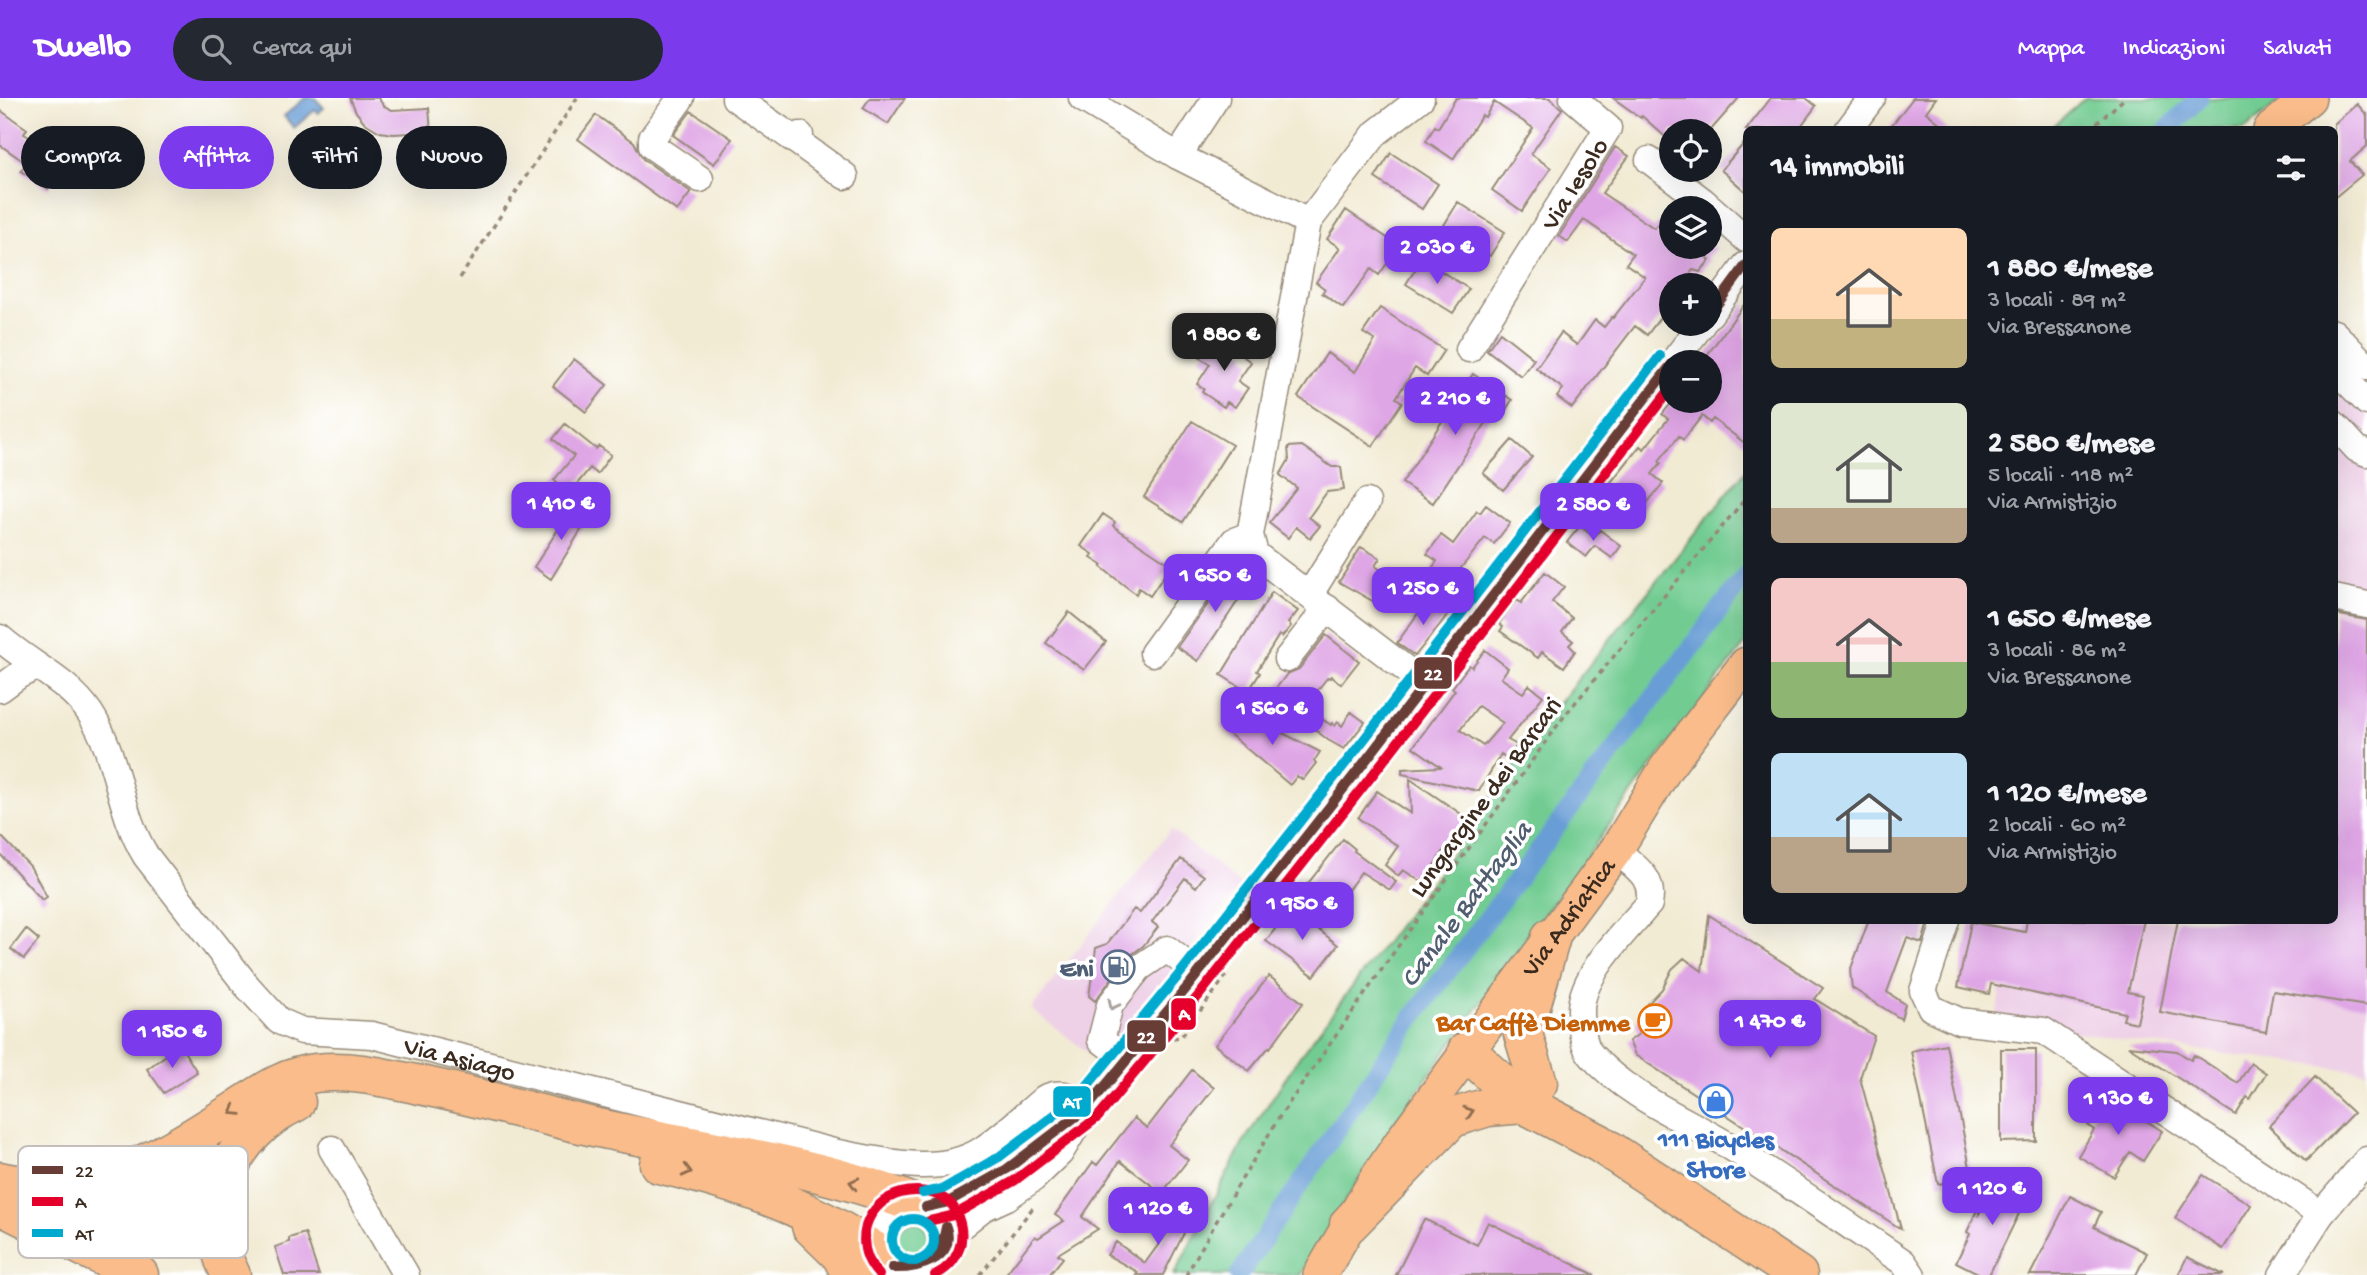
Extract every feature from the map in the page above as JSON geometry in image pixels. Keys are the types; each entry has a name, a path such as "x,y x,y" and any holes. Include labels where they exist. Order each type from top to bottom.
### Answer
{"highway":[{"path":"1531,1093 1523,1034 1551,937"},
{"path":"1467,1051 1531,1093 1599,1143 1798,1275"},
{"path":"179,1146 272,1087 296,1076 318,1072 366,1073 586,1125 755,1159 878,1189 922,1206"},
{"path":"1349,1224 1452,1118 1531,1093"},
{"path":"242,1146 253,1131 280,1110 313,1097 347,1094 382,1100 696,1173 820,1219 876,1267"},
{"path":"0,1181 18,1183"},
{"path":"0,1205 18,1214"},
{"path":"0,1228 18,1238"},
{"path":"56,1258 88,1275"},
{"path":"105,1258 139,1275"},
{"path":"225,1258 232,1275"}],"main road":[{"path":"2275,126 2309,98"},
{"name":"Via Adriatica","path":"1320,1275 1376,1179 1616,850 1666,768 1743,668"}],"street":[{"path":"681,98 652,138 652,146 700,179"},
{"path":"735,98 798,137 845,176"},
{"path":"1082,98 1178,156 1308,222"},
{"path":"1178,156 1216,98"},
{"path":"1421,98 1376,133 1308,222 1250,535 1255,554 1424,683"},
{"name":"Via Iesolo","path":"1469,349 1608,128 1573,98"},
{"path":"1851,126 1872,98"},
{"path":"1649,160 1703,201 1743,236"},
{"path":"1722,298 1743,269"},
{"path":"2338,337 2367,367"},
{"path":"2338,373 2367,402"},
{"path":"1087,1108 1007,1170 948,1202 899,1207 884,1219 878,1237 876,1267 906,1274 927,1273 938,1265 957,1229 983,1208 1007,1197 1034,1178 1060,1153 1087,1108 1355,775 1659,381"},
{"path":"2338,428 2364,455"},
{"path":"1287,659 1319,601 1367,502"},
{"path":"1153,653 1234,541 1250,535"},
{"path":"2338,599 2367,605"},
{"path":"0,638 37,667 19,675 0,689"},
{"name":"Via Asiago","path":"37,667 64,684 89,711 105,738 134,837 146,856 265,1007 279,1021 302,1031 372,1035 838,1153 901,1163 931,1165 957,1160 980,1151 1045,1098 1057,1093 1070,1097 1087,1108"},
{"path":"1616,850 1648,880 1651,892 1648,904 1600,963 1588,986 1581,1007 1582,1030 1590,1055 1637,1096 1734,1149 1903,1262 1912,1275"},
{"path":"1945,924 1923,991 1931,1008 1959,1021 2044,1031 2321,1214"},
{"path":"1127,1060 1101,1040 1110,1005 1139,968 1167,949 1198,972"},
{"path":"332,1149 406,1275"},
{"path":"2283,1275 2321,1214 2367,1160"},
{"path":"922,1206 942,1220 947,1231 947,1245"}],"path":[{"path":"460,278 577,98"},
{"path":"2094,126 2125,98"},
{"name":"Lungargine dei Barcari","path":"1186,1275 1280,1116 1394,952 1565,715 1743,502"}],"shaded area":[{"path":"2338,381 2367,412 2367,1072 2151,1044 1996,1020 2009,924 2338,924"},
{"path":"1171,829 1241,885 1100,1062 1031,1009"}],"green space":[{"path":"2085,98 2283,98 2249,126 2054,126"},
{"path":"1743,474 1743,647 1654,763 1390,1129 1300,1275 1174,1275 1243,1143 1300,1056 1438,873 1562,699"},
{"path":"913,1222 924,1227 929,1238 924,1249 913,1254 902,1249 897,1238 902,1227"}],"water":[{"path":"305,98 315,98 324,108 318,113 315,110 296,126 292,126 284,116"}],"building":[{"path":"350,98 378,98 384,106 392,110 429,108 430,126 396,126 396,134 382,132 382,126 370,126 356,112"},
{"path":"870,98 905,98 888,124 863,108"},
{"path":"1456,98 1550,98 1562,109 1531,154 1551,168 1522,211 1492,190 1533,128 1494,102 1485,117 1482,115 1453,159 1426,141 1435,126 1438,128"},
{"path":"1613,98 1739,98 1721,119 1659,119 1659,131 1642,116 1641,118"},
{"path":"1771,98 1806,98 1816,106 1801,126 1749,126"},
{"path":"1913,98 1936,98 1926,112 1943,126 1891,126"},
{"path":"2357,104 2367,115 2367,146 2350,161 2362,175 2338,195 2338,126 2334,124"},
{"path":"0,110 23,126 21,160 0,145"},
{"path":"691,111 732,139 714,164 673,135"},
{"path":"596,115 634,142 643,159 691,192 677,211 578,139"},
{"path":"1743,144 1743,189 1722,169"},
{"path":"1615,147 1629,156 1602,193 1654,228 1659,224 1659,259 1710,260 1700,272 1693,270 1691,273 1659,273 1659,319 1647,335 1635,326 1572,408 1557,397 1563,389 1536,368 1561,333 1577,345 1595,320 1604,327 1645,277 1626,264 1633,254 1584,220 1568,242 1559,236"},
{"path":"1391,153 1438,184 1422,209 1375,178"},
{"path":"1458,202 1505,232 1490,256 1443,227"},
{"path":"1346,210 1399,246 1379,275 1371,269 1343,308 1322,293 1325,289 1316,282 1340,248 1327,239"},
{"path":"1422,259 1469,289 1453,313 1406,284"},
{"path":"1743,306 1743,442 1713,419 1710,423 1702,416 1683,440 1679,436 1659,461 1661,463 1652,474 1663,483 1640,512 1607,487 1640,446 1644,449 1668,419 1662,414 1722,413 1722,350 1711,350"},
{"path":"1380,308 1444,350 1427,376 1415,368 1396,398 1402,402 1373,446 1298,397 1327,353 1355,372 1375,340 1363,333"},
{"path":"1500,332 1534,359 1521,376 1487,350"},
{"path":"1213,338 1221,344 1224,339 1246,354 1244,357 1251,362 1238,381 1248,388 1235,407 1227,402 1224,407 1202,392 1204,389 1197,384 1210,364 1200,358"},
{"path":"574,359 607,385 586,412 553,386"},
{"path":"1473,374 1512,400 1502,416 1494,411 1433,503 1402,483"},
{"path":"1192,421 1232,445 1183,522 1144,497"},
{"path":"565,424 596,449 599,446 611,455 597,474 590,468 563,501 550,490 557,482 554,480 574,456 553,439"},
{"path":"1512,440 1532,457 1503,490 1483,473"},
{"path":"1302,446 1332,467 1341,467 1344,490 1327,492 1309,517 1320,526 1310,538 1296,527 1288,538 1269,523 1297,488 1280,475 1289,460 1288,447"},
{"path":"575,503 587,511 579,522 584,525 551,579 534,567"},
{"path":"1486,505 1510,523 1494,544 1485,538 1449,583 1431,570 1437,561 1427,554 1441,535 1453,544 1477,511 1480,513"},
{"path":"1103,514 1115,522 1113,526 1171,565 1150,596 1139,588 1136,594 1101,567 1102,565 1091,558 1093,554 1081,546"},
{"path":"1580,526 1594,537 1600,530 1621,546 1612,558 1595,546 1586,557 1567,542"},
{"path":"1361,547 1380,558 1375,566 1392,577 1376,603 1339,582"},
{"path":"1236,565 1253,578 1198,661 1177,647"},
{"path":"1545,572 1564,587 1552,602 1572,618 1562,632 1573,641 1569,645 1575,651 1564,667 1542,652 1538,658 1500,631 1503,627 1499,624 1506,614 1517,600 1521,603"},
{"path":"1272,592 1298,611 1288,623 1291,626 1282,637 1279,635 1257,671 1260,673 1248,692 1221,675"},
{"path":"1429,598 1449,613 1415,656 1397,643"},
{"path":"1069,612 1106,642 1084,670 1046,643"},
{"path":"2338,615 2367,620 2367,1006 2273,991 2266,1032 2160,1012 2177,924 2338,924"},
{"path":"1326,635 1359,661 1341,684 1331,676 1328,677 1304,707 1335,726 1338,722 1342,726 1351,712 1365,722 1344,749 1328,740 1271,695 1287,674 1299,669"},
{"path":"1485,650 1508,668 1501,678 1523,693 1529,685 1543,696 1508,740 1517,745 1508,759 1501,754 1479,791 1402,774 1402,769 1441,767 1413,747 1455,690 1452,688 1469,665 1472,667","holes":["1478,706 1503,723 1483,746 1460,730"]},
{"path":"1235,709 1320,752 1314,761 1316,763 1303,780 1297,776 1290,785 1221,727"},
{"path":"1410,779 1467,818 1422,882 1403,870 1398,876 1385,865 1398,846 1358,818 1377,791 1411,814"},
{"path":"0,835 30,866 47,897 42,900 0,854"},
{"path":"1343,839 1354,851 1396,882 1390,890 1361,872 1345,894 1336,886 1329,895 1324,891 1320,897 1306,886"},
{"path":"1181,859 1204,876 1196,887 1185,878 1152,922 1158,927 1143,946 1127,958 1095,1001 1089,996 1096,948 1107,944 1134,909 1140,913"},
{"path":"1291,908 1338,945 1314,976 1266,941"},
{"path":"1709,915 1823,988 1815,999 1874,1036 1860,1078 1901,1229 1635,1055 1629,1041 1639,1034 1636,1023 1643,1009 1662,989 1672,969 1684,958 1702,971"},
{"path":"1868,924 1928,924 1922,943 1907,938 1887,992 1905,1004 1901,1019 1852,988 1850,971"},
{"path":"1971,924 2025,932 2026,924 2143,924 2128,992 2143,995 2137,1023 2123,1020 2125,1013 1991,984 1989,994 1958,987"},
{"path":"26,929 39,940 24,959 11,949"},
{"path":"1269,976 1303,1003 1270,1048 1249,1071 1215,1045"},
{"path":"1946,1044 1972,1178 1938,1184 1911,1051"},
{"path":"180,1045 197,1072 164,1093 147,1069"},
{"path":"2128,1046 2177,1051 2191,1060 2194,1055 2238,1083 2251,1063 2266,1073 2236,1115"},
{"path":"2001,1049 2036,1049 2036,1141 2001,1142"},
{"path":"1192,1070 1214,1088 1169,1145 1188,1160 1162,1193 1120,1161 1082,1217 1098,1229 1058,1254 1063,1258 1049,1275 1005,1275 1035,1236 1038,1238 1064,1221 1055,1215 1093,1162 1097,1165 1134,1118 1147,1128"},
{"path":"2315,1077 2353,1113 2306,1161 2269,1126"},
{"path":"2107,1095 2162,1131 2143,1161 2130,1152 2114,1177 2078,1156 2094,1130 2088,1125"},
{"path":"2203,1175 2251,1205 2223,1249 2175,1218"},
{"path":"1997,1178 2029,1193 1989,1275 1982,1275 1956,1262 1970,1234 1967,1232 1978,1208 1979,1214"},
{"path":"2070,1196 2101,1212 2094,1227 2147,1253 2136,1275 2030,1275"},
{"path":"1193,1197 1200,1201 1163,1275 1136,1275 1138,1272 1107,1255 1116,1242 1145,1263"},
{"path":"1424,1219 1477,1245 1488,1222 1595,1275 1396,1275"},
{"path":"305,1233 319,1275 284,1275 275,1247 289,1242 289,1238"},
{"path":"2187,1257 2224,1275 2178,1275"}],"waterway":[{"name":"Canale Battaglia","path":"2171,126 2199,98"},
{"name":"Canale Battaglia","path":"1239,1275 1411,1020 1743,579"}],"transit line":[{"name":"22","path":"1722,298 1743,269"},
{"name":"AT","path":"923,1193 943,1189 999,1157 1077,1098 1178,976 1352,755 1659,357"},
{"name":"22","path":"926,1207 948,1202 1007,1169 1087,1108 1189,985 1363,764 1659,381"},
{"name":"A","path":"929,1221 954,1215 1014,1181 1098,1117 1200,994 1374,773 1659,404"},
{"name":"A","path":"879,1275 866,1252 866,1226 880,1204 890,1197 914,1191 927,1192 950,1203 961,1226 961,1243 955,1258 935,1275"},
{"name":"AT","path":"913,1219 928,1225 934,1240 928,1255 913,1261 898,1255 892,1240 898,1225 913,1219"},
{"name":"22","path":"892,1268 912,1267 940,1255 948,1238 946,1227"},
{"name":"22","path":"892,1268 911,1265 928,1258 940,1246 946,1227"}],"place":[{"name":"Eni","path":"1118,967"},
{"name":"Bar Caffè Diemme","path":"1655,1021"},
{"name":"111 Bicycles Store","path":"1716,1101"}]}
